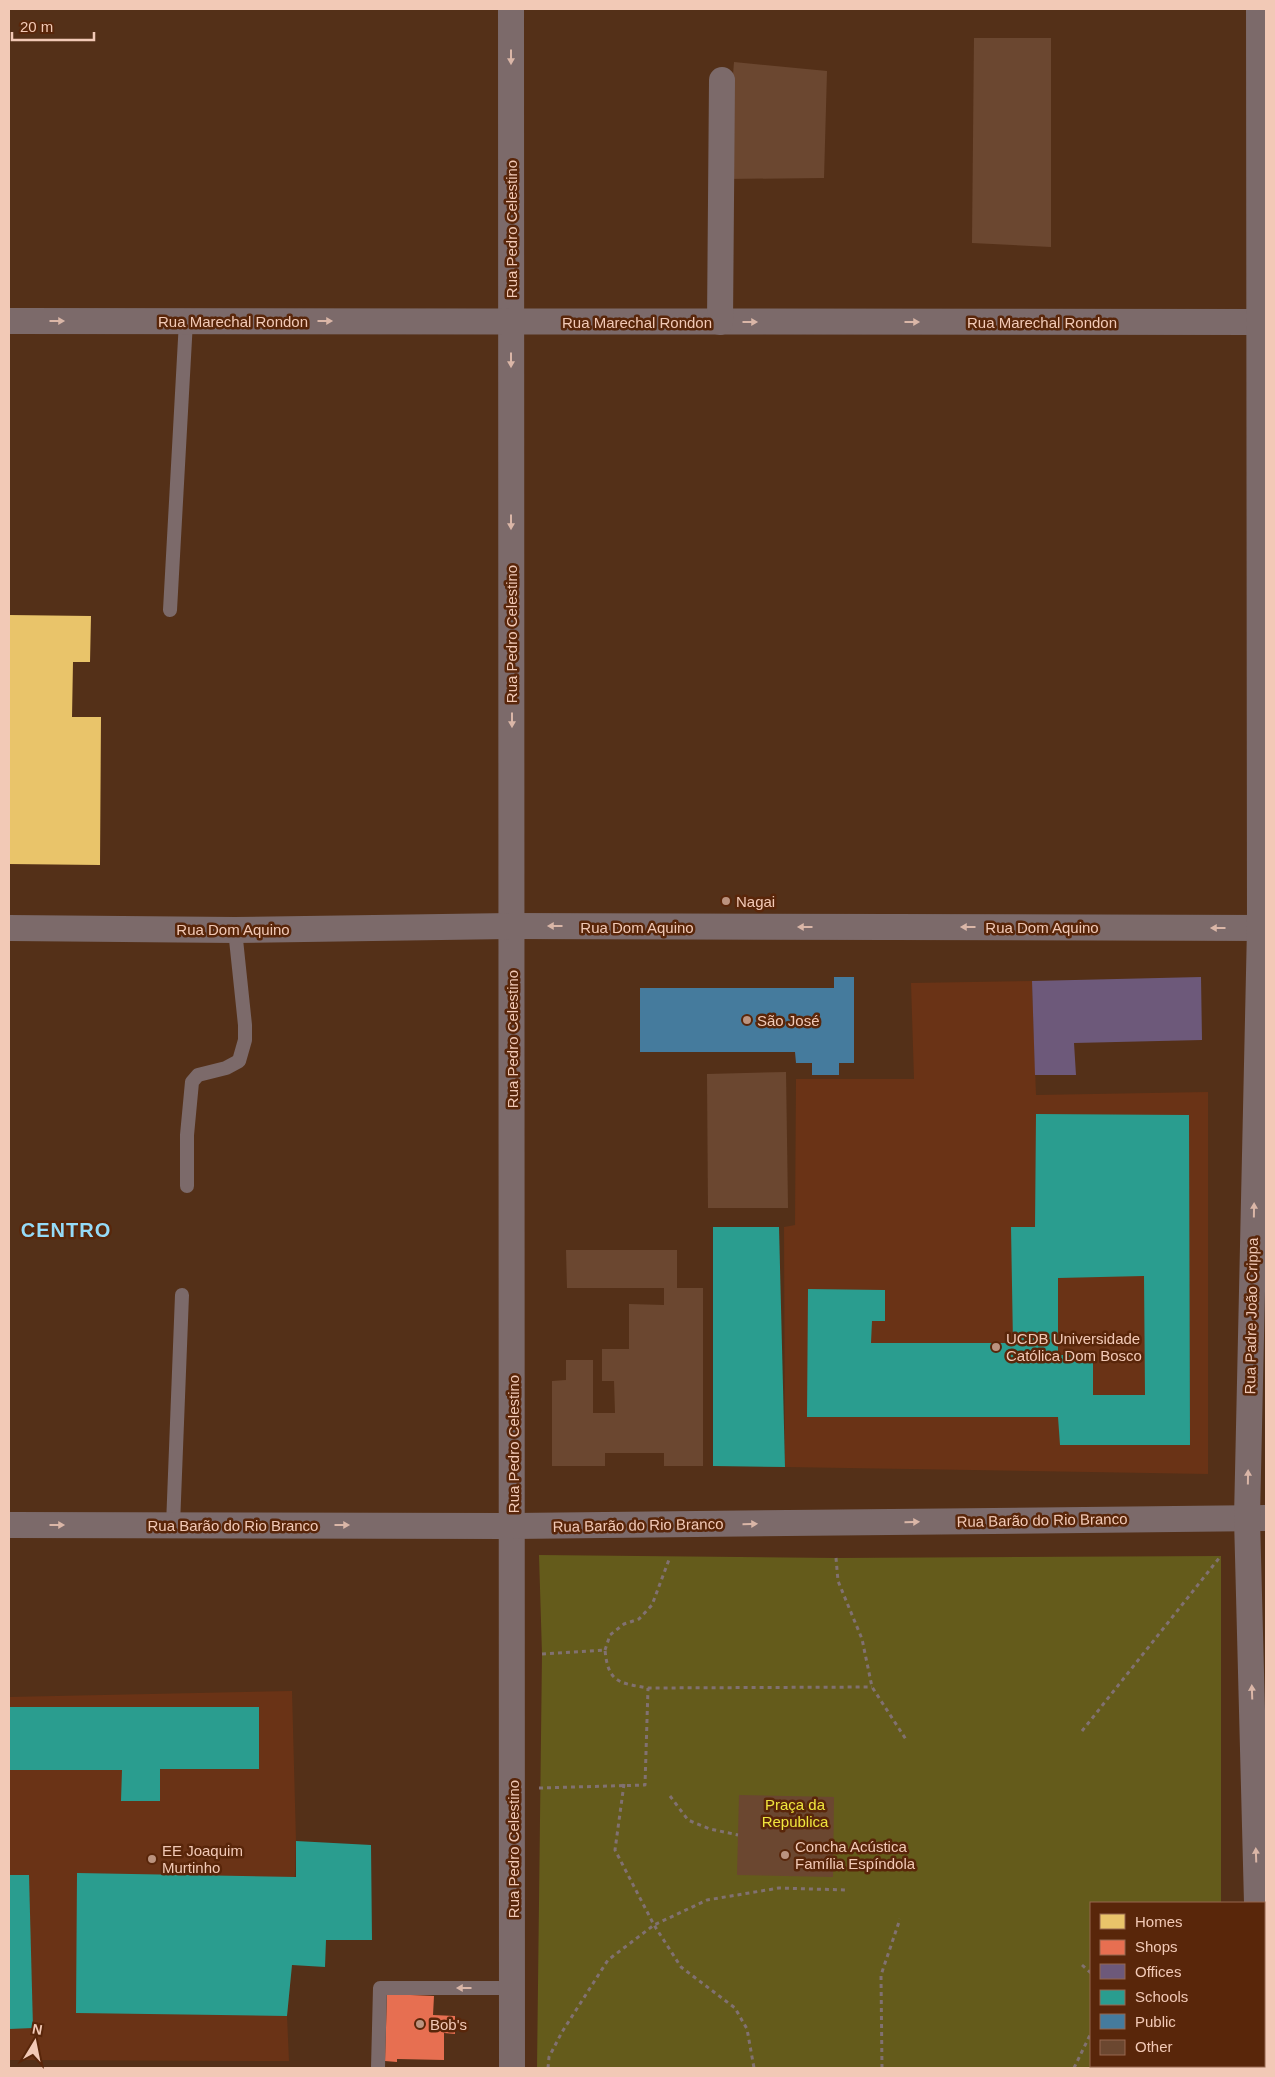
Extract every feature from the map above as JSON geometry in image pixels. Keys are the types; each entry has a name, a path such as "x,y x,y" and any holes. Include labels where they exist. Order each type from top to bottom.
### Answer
{"street":[{"name":"Rua Pedro Celestino","path":"511,9 512,2068"},
{"name":"Rua Padre João Crippa","path":"1257,1902 1256,1518 1263,928 1263,322 1259,9"},
{"path":"720,322 722,80"},
{"name":"Rua Marechal Rondon","path":"9,321 1263,322"},
{"name":"Rua Dom Aquino","path":"9,928 235,930 512,926 1263,928"},
{"name":"Rua Barão do Rio Branco","path":"9,1525 513,1526 1256,1518"}],"lane":[{"path":"170,610 186,322"},
{"path":"187,1186 192,1082 198,1075 226,1068 239,1060 245,1040 235,930"},
{"path":"173,1525 182,1294"},
{"path":"378,2068 380,1988 513,1988"}],"path":[{"path":"1082,1731 1221,1556"},
{"path":"670,1557 652,1605 639,1619 624,1624 610,1635 605,1650 606,1666 614,1679 630,1685 648,1688 872,1687"},
{"path":"836,1558 838,1581 862,1639 872,1687 907,1741"},
{"path":"542,1654 605,1650"},
{"path":"539,1788 624,1784 645,1785 648,1688"},
{"path":"624,1784 615,1850 654,1925 681,1967 735,2008 746,2029 754,2068"},
{"path":"670,1796 688,1820 710,1829 738,1835"},
{"path":"548,2068 549,2057 562,2032 608,1960 654,1925 707,1900 779,1888 846,1890"},
{"path":"882,2068 881,1975 900,1919"},
{"path":"1082,1965 1090,1971"},
{"path":"1074,2068 1090,2035"}],"shaded area":[{"name":"UCDB Universidade Católica Dom Bosco","path":"1032,981 1036,1095 1208,1092 1208,1474 785,1467 784,1227 795,1225 796,1079 914,1079 911,983"},
{"name":"EE Joaquim Murtinho","path":"292,1691 296,1841 292,1965 287,2016 289,2061 9,2060 9,1697"}],"green space":[{"name":"Praça da Republica","path":"539,1555 836,1558 1221,1556 1221,1902 1090,1902 1090,2067 1221,2068 537,2068 542,1654"}],"building: Homes":[{"path":"9,615 91,616 90,662 73,662 72,717 101,717 100,865 9,864"}],"building: Shops":[{"name":"Bob's","path":"387,1994 434,1996 433,2015 455,2016 455,2034 444,2033 444,2060 397,2059 397,2062 385,2061"}],"building: Offices":[{"path":"1201,977 1202,1040 1074,1043 1076,1075 1035,1075 1032,981"}],"building: Schools":[{"path":"1036,1114 1189,1115 1190,1445 1060,1445 1058,1417 807,1417 808,1289 885,1290 885,1321 872,1321 871,1343 1013,1343 1011,1227 1035,1227","holes":["1144,1276 1145,1395 1093,1395 1093,1355 1058,1355 1058,1278"]},
{"path":"713,1227 779,1227 785,1467 713,1466"},
{"path":"9,1707 259,1707 259,1769 160,1769 160,1801 121,1801 122,1770 9,1770"},
{"path":"296,1841 371,1845 372,1940 326,1940 325,1967 292,1965 287,2016 76,2013 77,1873 296,1877"},
{"path":"9,1875 29,1875 33,2028 9,2029"}],"building: Public":[{"name":"São José","path":"834,977 854,977 854,1063 839,1063 839,1075 812,1075 812,1063 796,1063 795,1052 640,1052 640,988 834,988"}],"building: Other":[{"path":"974,38 1051,38 1051,247 972,243"},
{"path":"734,62 827,71 824,178 725,179"},
{"path":"786,1072 788,1208 708,1208 707,1074"},
{"path":"566,1250 677,1250 677,1288 703,1288 703,1466 664,1466 664,1453 605,1453 605,1466 552,1466 552,1381 566,1380 566,1360 593,1360 593,1413 615,1413 614,1381 602,1381 602,1349 629,1349 629,1304 664,1305 664,1288 567,1288"},
{"name":"Concha Acústica Família Espíndola","path":"739,1795 834,1797 833,1877 737,1875"}],"place":[{"name":"Nagai","path":"726,901"},
{"name":"São José","path":"747,1020"},
{"name":"UCDB Universidade Católica Dom Bosco","path":"996,1347"},
{"name":"Concha Acústica Família Espíndola","path":"785,1855"},
{"name":"EE Joaquim Murtinho","path":"152,1859"},
{"name":"Bob's","path":"420,2024"}],"district":[{"name":"CENTRO","path":"66,1230"}]}
